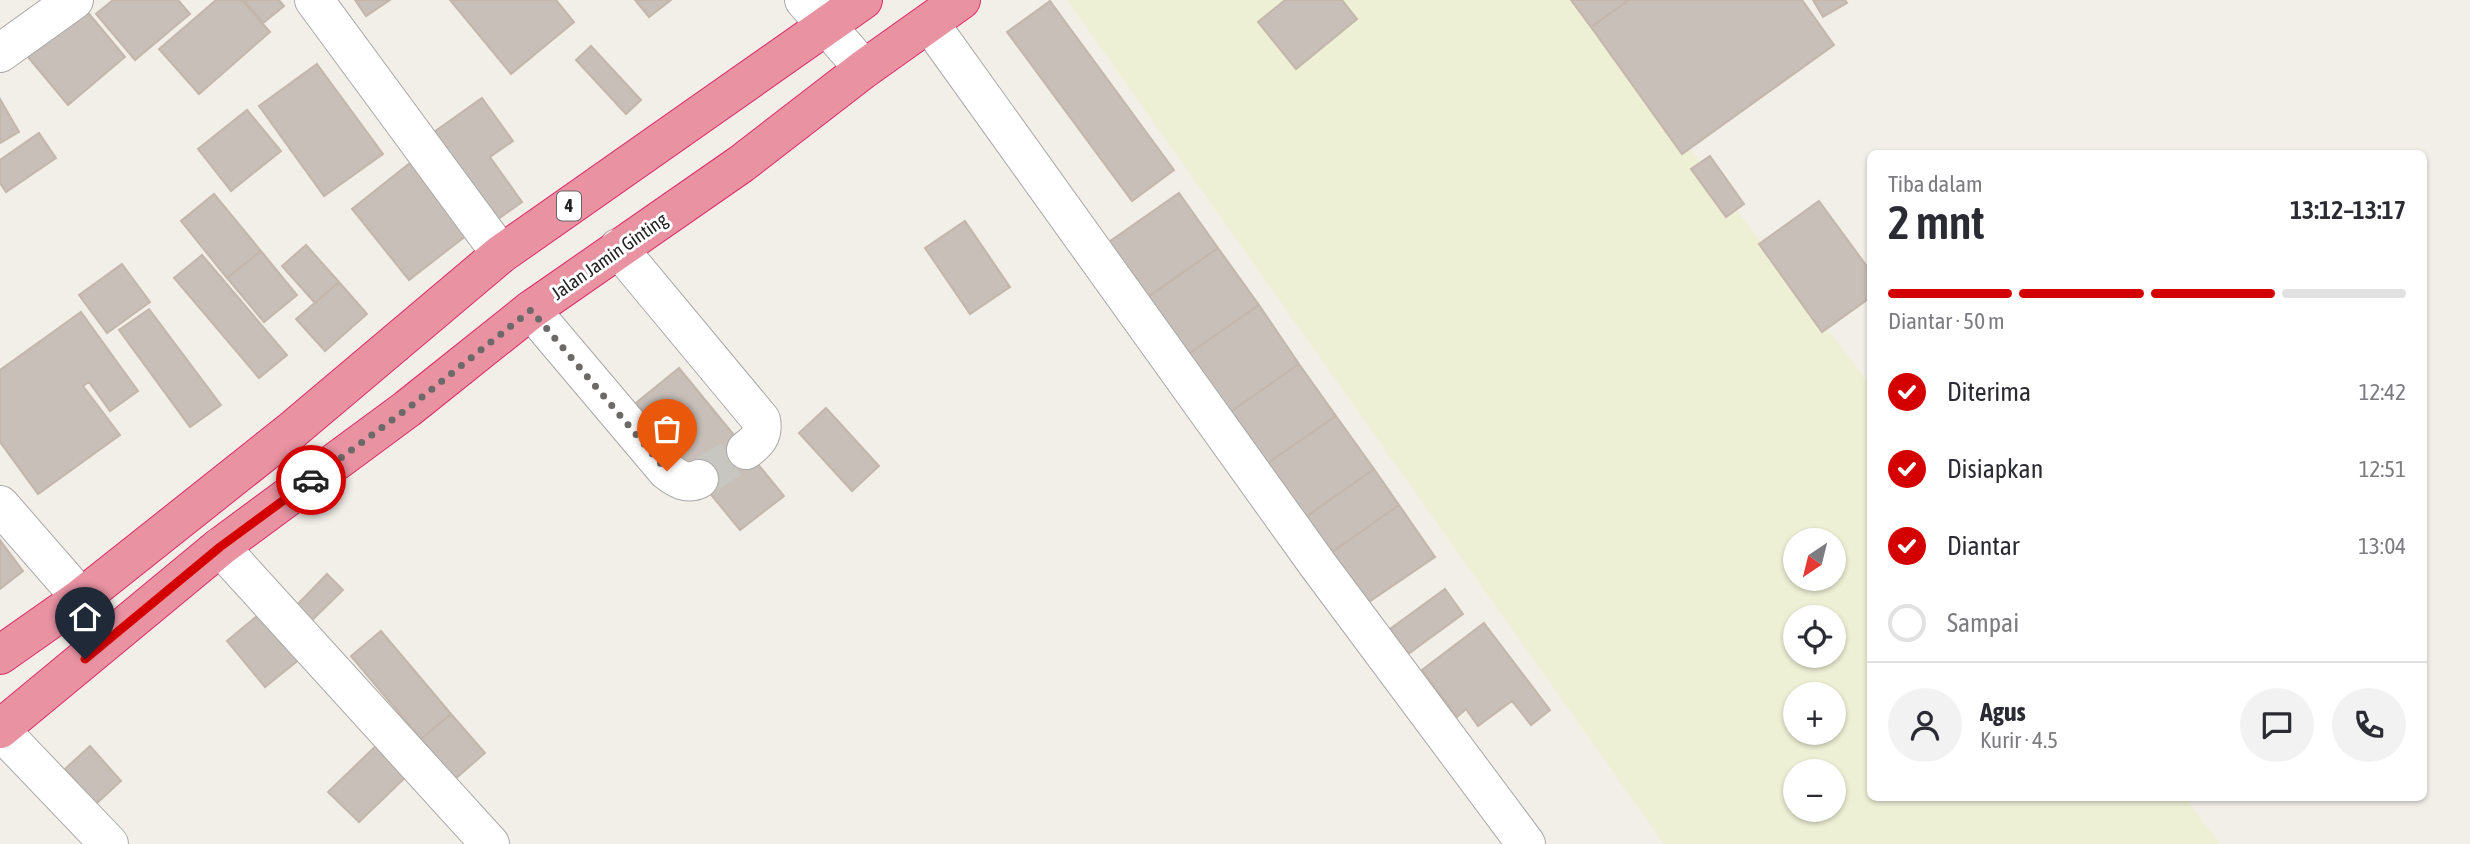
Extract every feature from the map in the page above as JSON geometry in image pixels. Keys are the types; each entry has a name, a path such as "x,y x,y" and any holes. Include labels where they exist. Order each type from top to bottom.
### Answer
{"highway":[{"name":"4","path":"0,655 81,598 290,432 501,254 816,13 863,0"},
{"name":"Jalan Jamin Ginting","path":"0,730 220,547 407,409 531,310 741,164 864,69 961,0"}],"street":[{"path":"0,53 74,0"},
{"path":"314,0 501,254"},
{"path":"816,13 864,69"},
{"path":"930,24 1318,565 1526,844"},
{"path":"618,247 761,420 759,440 746,450"},
{"path":"531,310 667,471 692,483 699,480"},
{"path":"0,505 81,598"},
{"path":"220,547 490,844"},
{"path":"0,730 109,844"}],"green space":[{"path":"1067,0 1576,0 1867,381 1867,801 2187,801 2220,844 1664,844"}],"building":[{"path":"113,0 178,0 190,14 135,60 96,14"},
{"path":"216,0 242,0 270,32 199,94 159,49"},
{"path":"244,0 279,0 284,6 263,23"},
{"path":"355,0 390,0 366,16"},
{"path":"450,0 556,0 574,22 511,74"},
{"path":"635,0 671,0 649,17"},
{"path":"1285,0 1342,0 1357,19 1296,69 1258,22"},
{"path":"1571,0 1629,0 1591,27"},
{"path":"1629,0 1802,0 1834,45 1682,154 1591,27"},
{"path":"1813,0 1845,0 1847,3 1823,17"},
{"path":"1050,1 1174,170 1132,201 1007,32"},
{"path":"85,9 125,57 68,105 28,57"},
{"path":"591,46 641,100 626,114 576,60"},
{"path":"317,64 383,154 324,196 259,106"},
{"path":"482,98 513,141 490,157 522,202 498,219 434,132"},
{"path":"0,99 19,132 0,143"},
{"path":"247,110 281,151 231,191 198,149"},
{"path":"39,133 56,158 6,192 0,183 0,160"},
{"path":"1710,156 1744,204 1726,217 1691,169"},
{"path":"410,163 467,235 409,280 352,209"},
{"path":"1179,193 1218,248 1145,299 1106,244"},
{"path":"214,194 261,251 227,278 181,221"},
{"path":"1819,201 1867,267 1867,300 1822,332 1759,244"},
{"path":"965,221 1010,287 970,314 925,248"},
{"path":"306,245 339,282 315,303 282,266"},
{"path":"1218,248 1259,305 1184,357 1145,299"},
{"path":"261,251 297,295 264,322 227,278"},
{"path":"202,255 287,355 259,378 174,278"},
{"path":"122,264 150,302 107,333 79,295"},
{"path":"339,282 367,314 325,351 296,319"},
{"path":"1259,305 1299,364 1226,415 1184,357"},
{"path":"149,309 221,405 190,427 119,330"},
{"path":"81,312 138,391 110,411 89,382 83,386 120,435 38,494 0,442 0,370"},
{"path":"1299,364 1336,416 1262,467 1226,415"},
{"path":"679,368 784,496 740,530 636,403"},
{"path":"826,408 879,466 852,491 799,433"},
{"path":"1336,416 1374,469 1300,521 1262,467"},
{"path":"1374,469 1399,505 1325,557 1300,521"},
{"path":"1399,505 1435,557 1360,608 1325,557"},
{"path":"0,540 23,571 0,589"},
{"path":"327,574 343,590 307,625 292,610"},
{"path":"1445,589 1463,614 1408,654 1390,629"},
{"path":"263,611 301,658 265,687 227,641"},
{"path":"1484,623 1550,710 1531,725 1512,701 1478,726 1466,709 1457,717 1422,670"},
{"path":"381,631 451,714 421,739 351,656"},
{"path":"451,714 485,753 455,779 421,739"},
{"path":"382,740 412,771 359,822 328,792"},
{"path":"90,746 121,781 96,804 65,769"}],"tunnel":[{"path":"699,479 746,450"}],"way so far":[{"path":"311,480 407,409 531,310 667,471"}],"route":[{"path":"85,659 220,547 311,480"}]}
